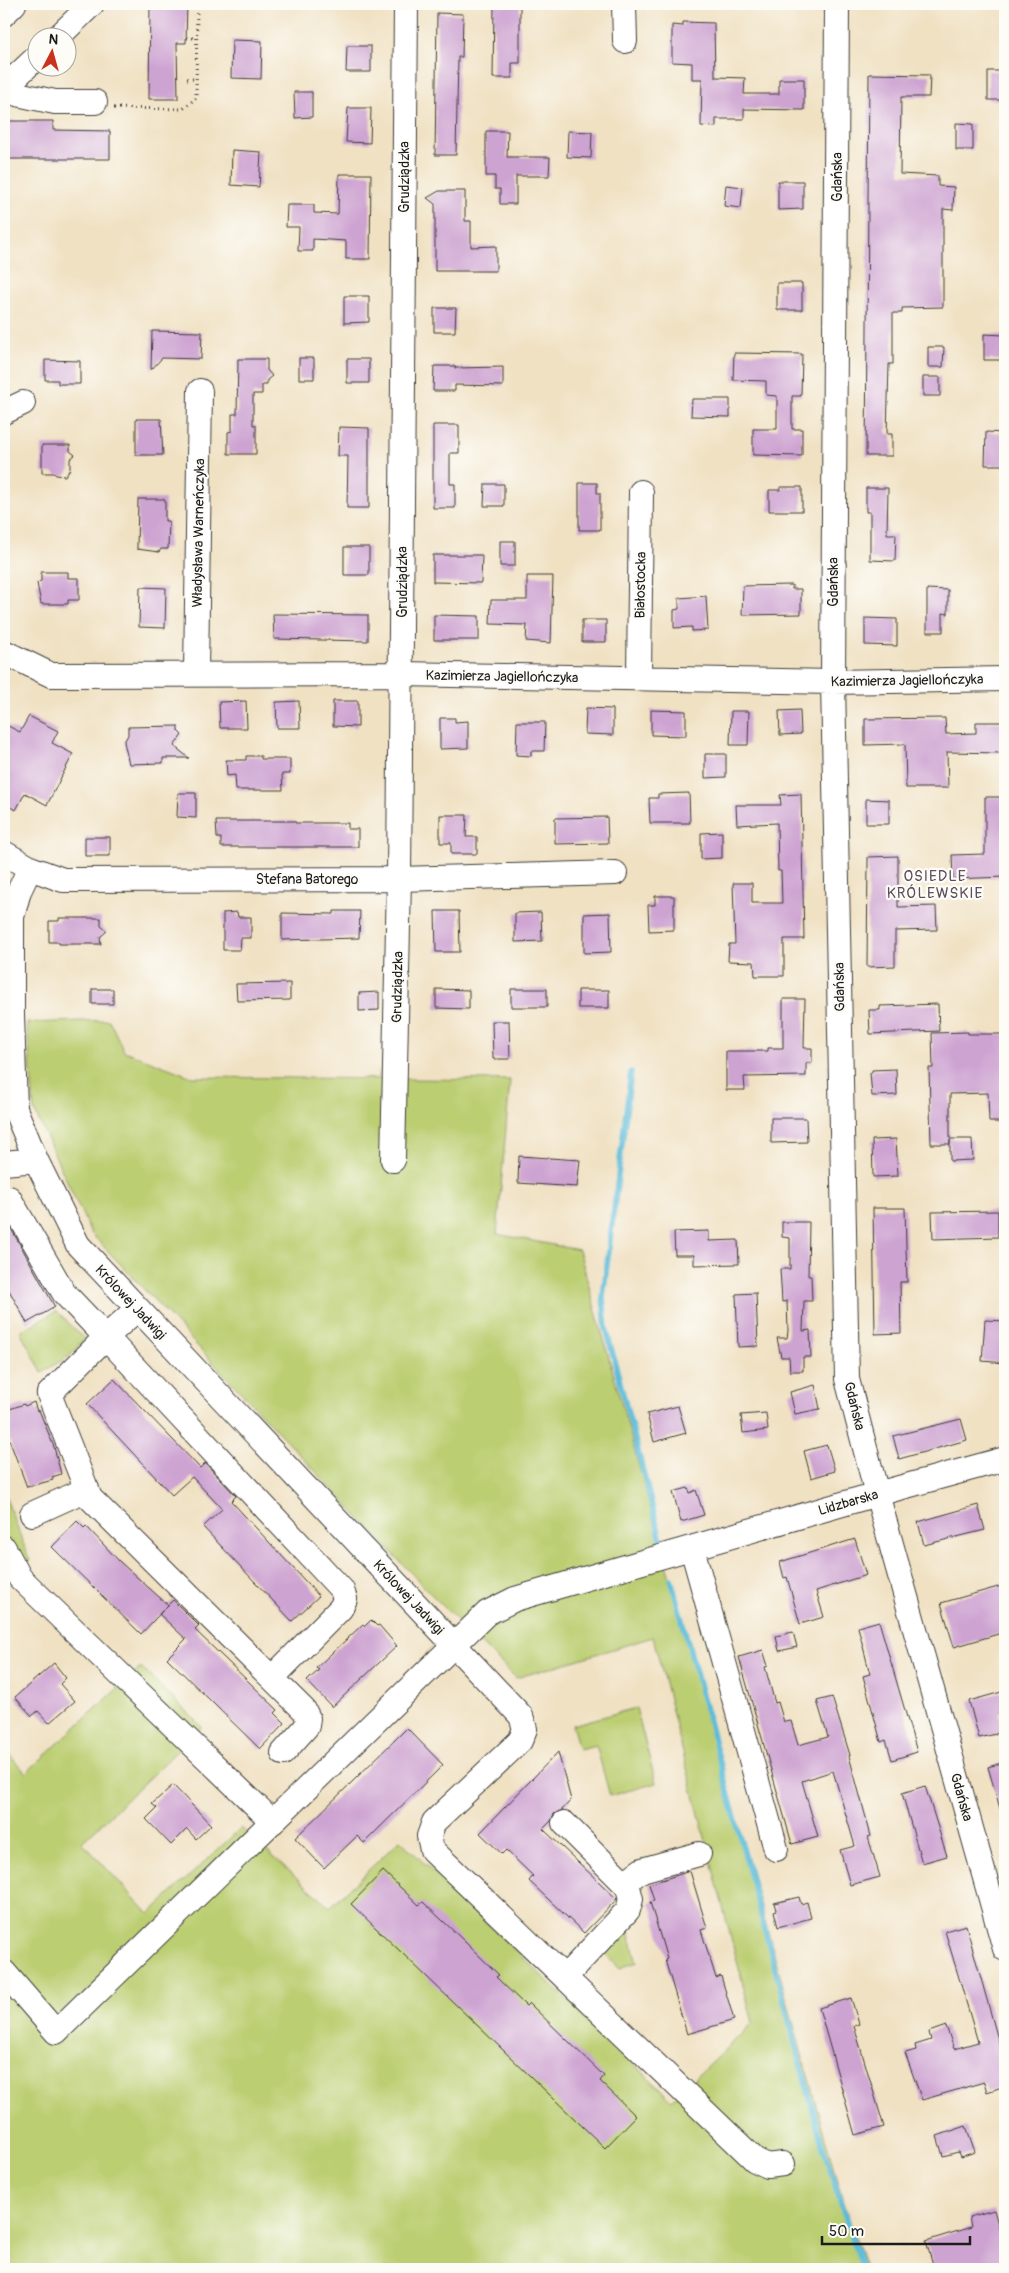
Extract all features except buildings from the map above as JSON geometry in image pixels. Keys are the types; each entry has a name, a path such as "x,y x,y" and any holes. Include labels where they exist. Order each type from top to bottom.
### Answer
{"street":[{"path":"4,14 14,4"},
{"path":"67,28 92,4"},
{"name":"Grudziądzka","path":"393,1160 399,879 406,4"},
{"path":"624,4 625,40"},
{"name":"Gdańska","path":"837,4 833,682 848,1380 877,1494 1005,1949"},
{"path":"28,65 7,85 17,94 56,102 102,105"},
{"name":"Władysława Warneńczyka","path":"196,674 200,391"},
{"name":"Białostocka","path":"639,678 641,492"},
{"name":"Kazimierza Jagiellończyka","path":"4,652 50,675 401,674 833,682 1005,679"},
{"name":"Stefana Batorego","path":"4,853 30,868 63,880 399,879 615,873"},
{"name":"Królowej Jadwigi","path":"30,868 19,891 12,917 8,1014 15,1109 36,1160 78,1244 521,1716 525,1730 520,1742 434,1822 429,1836 432,1850 755,2160 768,2166 783,2164"},
{"path":"4,1163 36,1160"},
{"path":"9,1198 64,1293 342,1590 345,1599 341,1608 272,1678"},
{"path":"137,1309 49,1394 90,1498 304,1710 308,1718 308,1726 284,1753"},
{"name":"Lidzbarska","path":"4,1972 56,2032 456,1646 487,1613 515,1599 877,1494 1005,1459"},
{"path":"32,1514 87,1489"},
{"path":"4,1548 20,1578 273,1822"},
{"path":"692,1548 776,1850"},
{"path":"564,1823 628,1887 631,1898 628,1910 565,1977"},
{"path":"624,1883 642,1870 699,1854"}],"path":[{"path":"102,105 183,109 196,98 197,4"},
{"path":"187,38 197,38"},
{"path":"187,78 196,79"}],"green space":[{"path":"109,1020 124,1051 192,1077 510,1080 497,1234 579,1250 843,2202 866,2269 4,2269 4,1749 26,1773 141,1667 202,1727 82,1842 149,1914 241,1828 330,1907 400,1840 672,2100 753,2023 653,1637 516,1678 429,1592 91,1233 34,1110 27,1023"},
{"path":"57,1311 84,1339 70,1356 42,1372 20,1331"},
{"path":"4,1493 30,1561 4,1579"},
{"path":"636,1708 656,1783 610,1796 596,1745 579,1749 572,1725"},
{"path":"628,1930 637,1962 620,1968 605,1954"}],"waterway":[{"path":"631,1072 603,1297 606,1328 662,1544"},
{"path":"671,1579 824,2151 862,2269"}],"district":[{"name":"OSIEDLE KRÓLEWSKIE","path":"935,884"}]}
